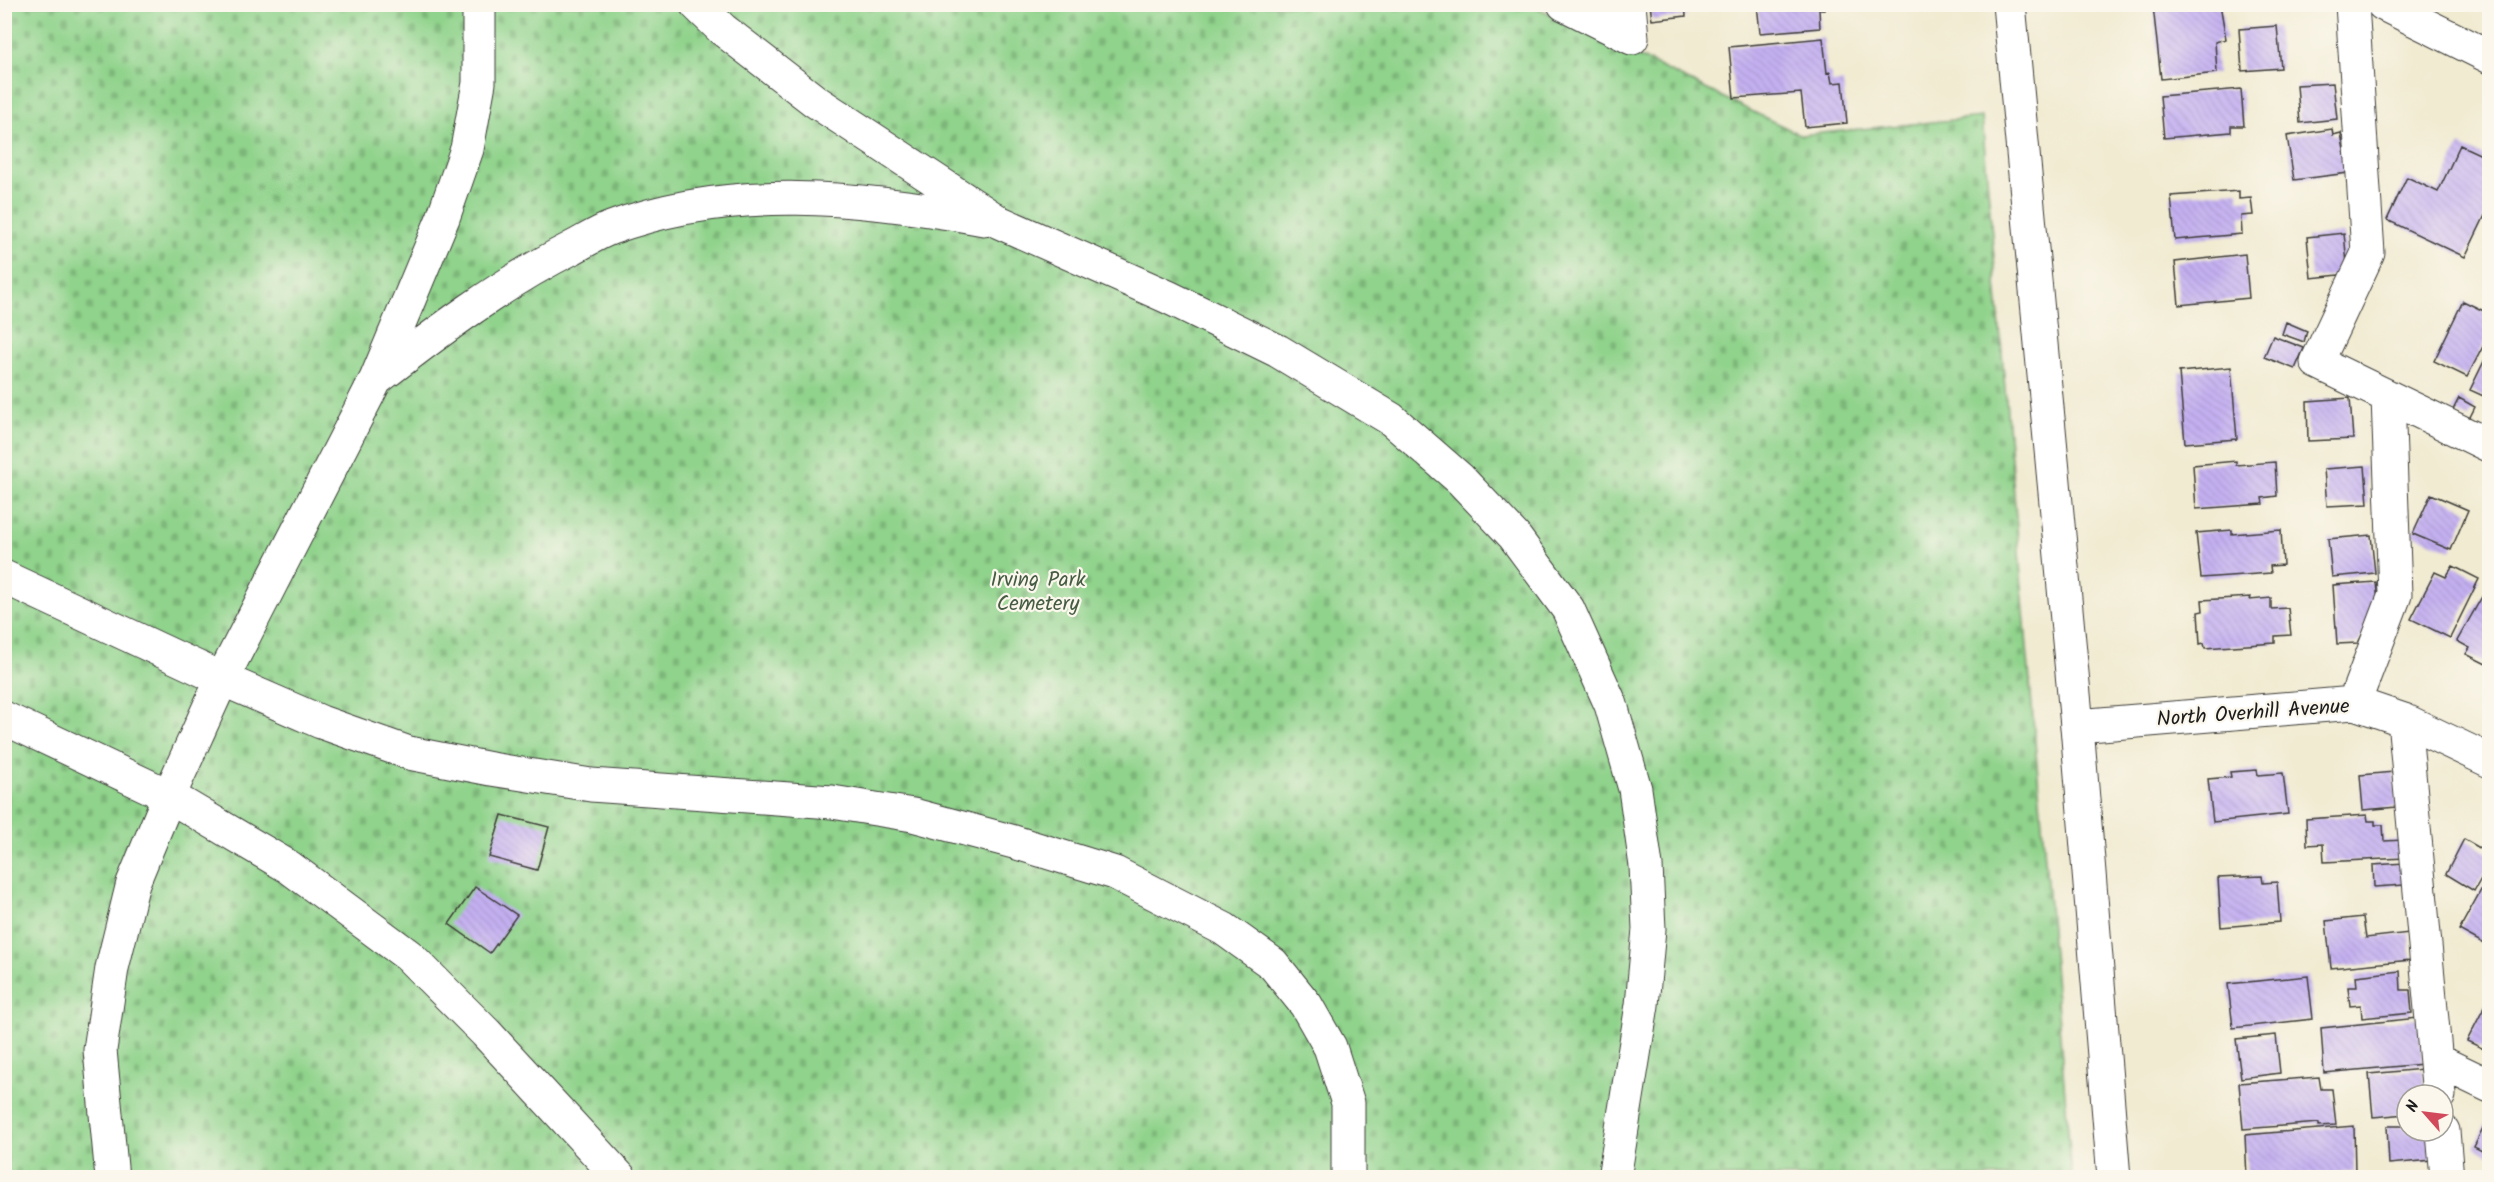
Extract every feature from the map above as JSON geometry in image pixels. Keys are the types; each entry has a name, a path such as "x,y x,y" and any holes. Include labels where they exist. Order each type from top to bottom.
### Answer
{"main road":[{"path":"112,1178 100,1050 112,968 133,883 168,796 222,679 376,379 443,218 467,149 479,83 479,4"},
{"path":"696,4 722,29 814,101 999,222 1168,297 1278,351 1391,419 1460,479 1514,536 1568,609 1611,705 1635,789 1646,866 1649,929 1642,1005 1614,1178"},
{"path":"1564,4 1632,38 1629,4"},
{"path":"2009,4 2077,726 2114,1178"},
{"path":"2352,4 2368,253 2317,362 2490,446"},
{"path":"2383,4 2490,57"},
{"path":"376,379 456,318 542,263 610,228 682,208 755,198 845,200 927,209 999,222"},
{"path":"2354,703 2395,595 2388,397"},
{"path":"4,577 222,679 321,722 409,753 491,769 591,784 832,802 913,815 1116,873 1224,929 1273,964 1306,1005 1330,1047 1348,1103 1348,1178"},
{"name":"North Overhill Avenue","path":"2077,726 2354,703 2404,720 2490,761"},
{"path":"4,718 168,796 289,867 409,956 486,1033 620,1178"},
{"path":"2404,720 2438,1083"},
{"path":"2436,1060 2490,1086"},
{"path":"2443,1143 2447,1178"}],"green space":[{"name":"Irving Park Cemetery","path":"5,5 1532,5 1801,135 1982,117 2072,1177 5,1178"}],"building":[{"path":"1650,4 1685,4 1686,16 1652,20"},
{"path":"1757,4 1825,4 1825,10 1819,10 1820,28 1760,33"},
{"path":"2220,4 2226,39 2215,42 2217,73 2161,79 2153,6"},
{"path":"2277,26 2281,68 2242,71 2239,29"},
{"path":"1823,38 1827,73 1830,72 1832,83 1843,82 1847,123 1805,127 1801,93 1734,98 1729,47"},
{"path":"2333,83 2337,119 2300,123 2297,85"},
{"path":"2241,89 2244,126 2231,126 2231,132 2164,138 2160,96"},
{"path":"2332,129 2333,135 2341,133 2348,173 2294,180 2287,136"},
{"path":"2460,145 2490,159 2490,205 2465,257 2387,220 2407,177 2438,192"},
{"path":"2239,191 2239,199 2251,198 2253,215 2241,216 2242,234 2175,240 2171,196"},
{"path":"2344,233 2348,274 2311,278 2307,237"},
{"path":"2245,254 2249,298 2179,305 2175,262"},
{"path":"2463,301 2490,314 2490,333 2467,377 2434,361"},
{"path":"2286,322 2307,331 2304,342 2282,334"},
{"path":"2273,336 2304,348 2295,369 2264,357"},
{"path":"2490,349 2490,399 2470,390"},
{"path":"2231,367 2237,439 2185,443 2179,372"},
{"path":"2350,398 2353,439 2308,441 2307,401"},
{"path":"2459,398 2475,407 2469,419 2453,410"},
{"path":"2236,461 2236,465 2275,462 2277,496 2262,498 2263,504 2196,509 2193,465"},
{"path":"2365,466 2368,504 2327,506 2324,469"},
{"path":"2431,494 2468,510 2451,550 2413,534"},
{"path":"2232,530 2232,534 2281,530 2283,565 2270,566 2271,573 2201,578 2196,533"},
{"path":"2371,535 2375,573 2332,577 2328,539"},
{"path":"2453,566 2479,579 2450,638 2411,619 2435,572 2446,577"},
{"path":"2376,582 2378,603 2358,643 2337,644 2333,585"},
{"path":"2483,595 2490,598 2490,666 2466,654 2470,648 2457,641"},
{"path":"2251,597 2250,600 2271,598 2271,609 2288,608 2291,635 2275,636 2275,643 2205,648 2204,643 2200,644 2198,612 2203,611 2202,600"},
{"path":"2257,770 2258,775 2283,773 2288,814 2213,822 2208,779 2231,777 2230,772"},
{"path":"2394,772 2397,807 2363,810 2360,775"},
{"path":"502,815 549,827 537,870 489,857"},
{"path":"2367,815 2368,821 2375,821 2375,825 2383,825 2384,841 2404,840 2405,858 2324,862 2323,844 2307,845 2306,819"},
{"path":"2464,839 2490,854 2490,863 2474,891 2446,874"},
{"path":"2405,863 2405,885 2374,887 2373,865"},
{"path":"2490,874 2490,947 2459,930"},
{"path":"2262,876 2263,883 2277,882 2280,922 2221,927 2218,878"},
{"path":"475,887 517,915 490,953 449,924"},
{"path":"2363,917 2366,938 2409,933 2411,960 2331,968 2326,921"},
{"path":"2400,971 2401,990 2410,990 2412,1013 2362,1018 2361,1005 2350,1006 2348,987 2357,987 2356,976"},
{"path":"2308,976 2313,1019 2233,1028 2228,984"},
{"path":"2485,1006 2490,1008 2490,1052 2467,1041"},
{"path":"2418,1018 2423,1064 2324,1073 2321,1028"},
{"path":"2276,1035 2280,1073 2241,1078 2236,1039"},
{"path":"2423,1069 2424,1083 2395,1083 2395,1115 2373,1117 2369,1074"},
{"path":"2319,1077 2321,1089 2332,1089 2336,1125 2319,1126 2319,1123 2243,1129 2239,1083"},
{"path":"2490,1115 2490,1155 2474,1147"},
{"path":"2354,1126 2355,1172 2247,1178 2245,1135"},
{"path":"2387,1126 2395,1126 2395,1143 2431,1143 2432,1160 2389,1164"}]}
